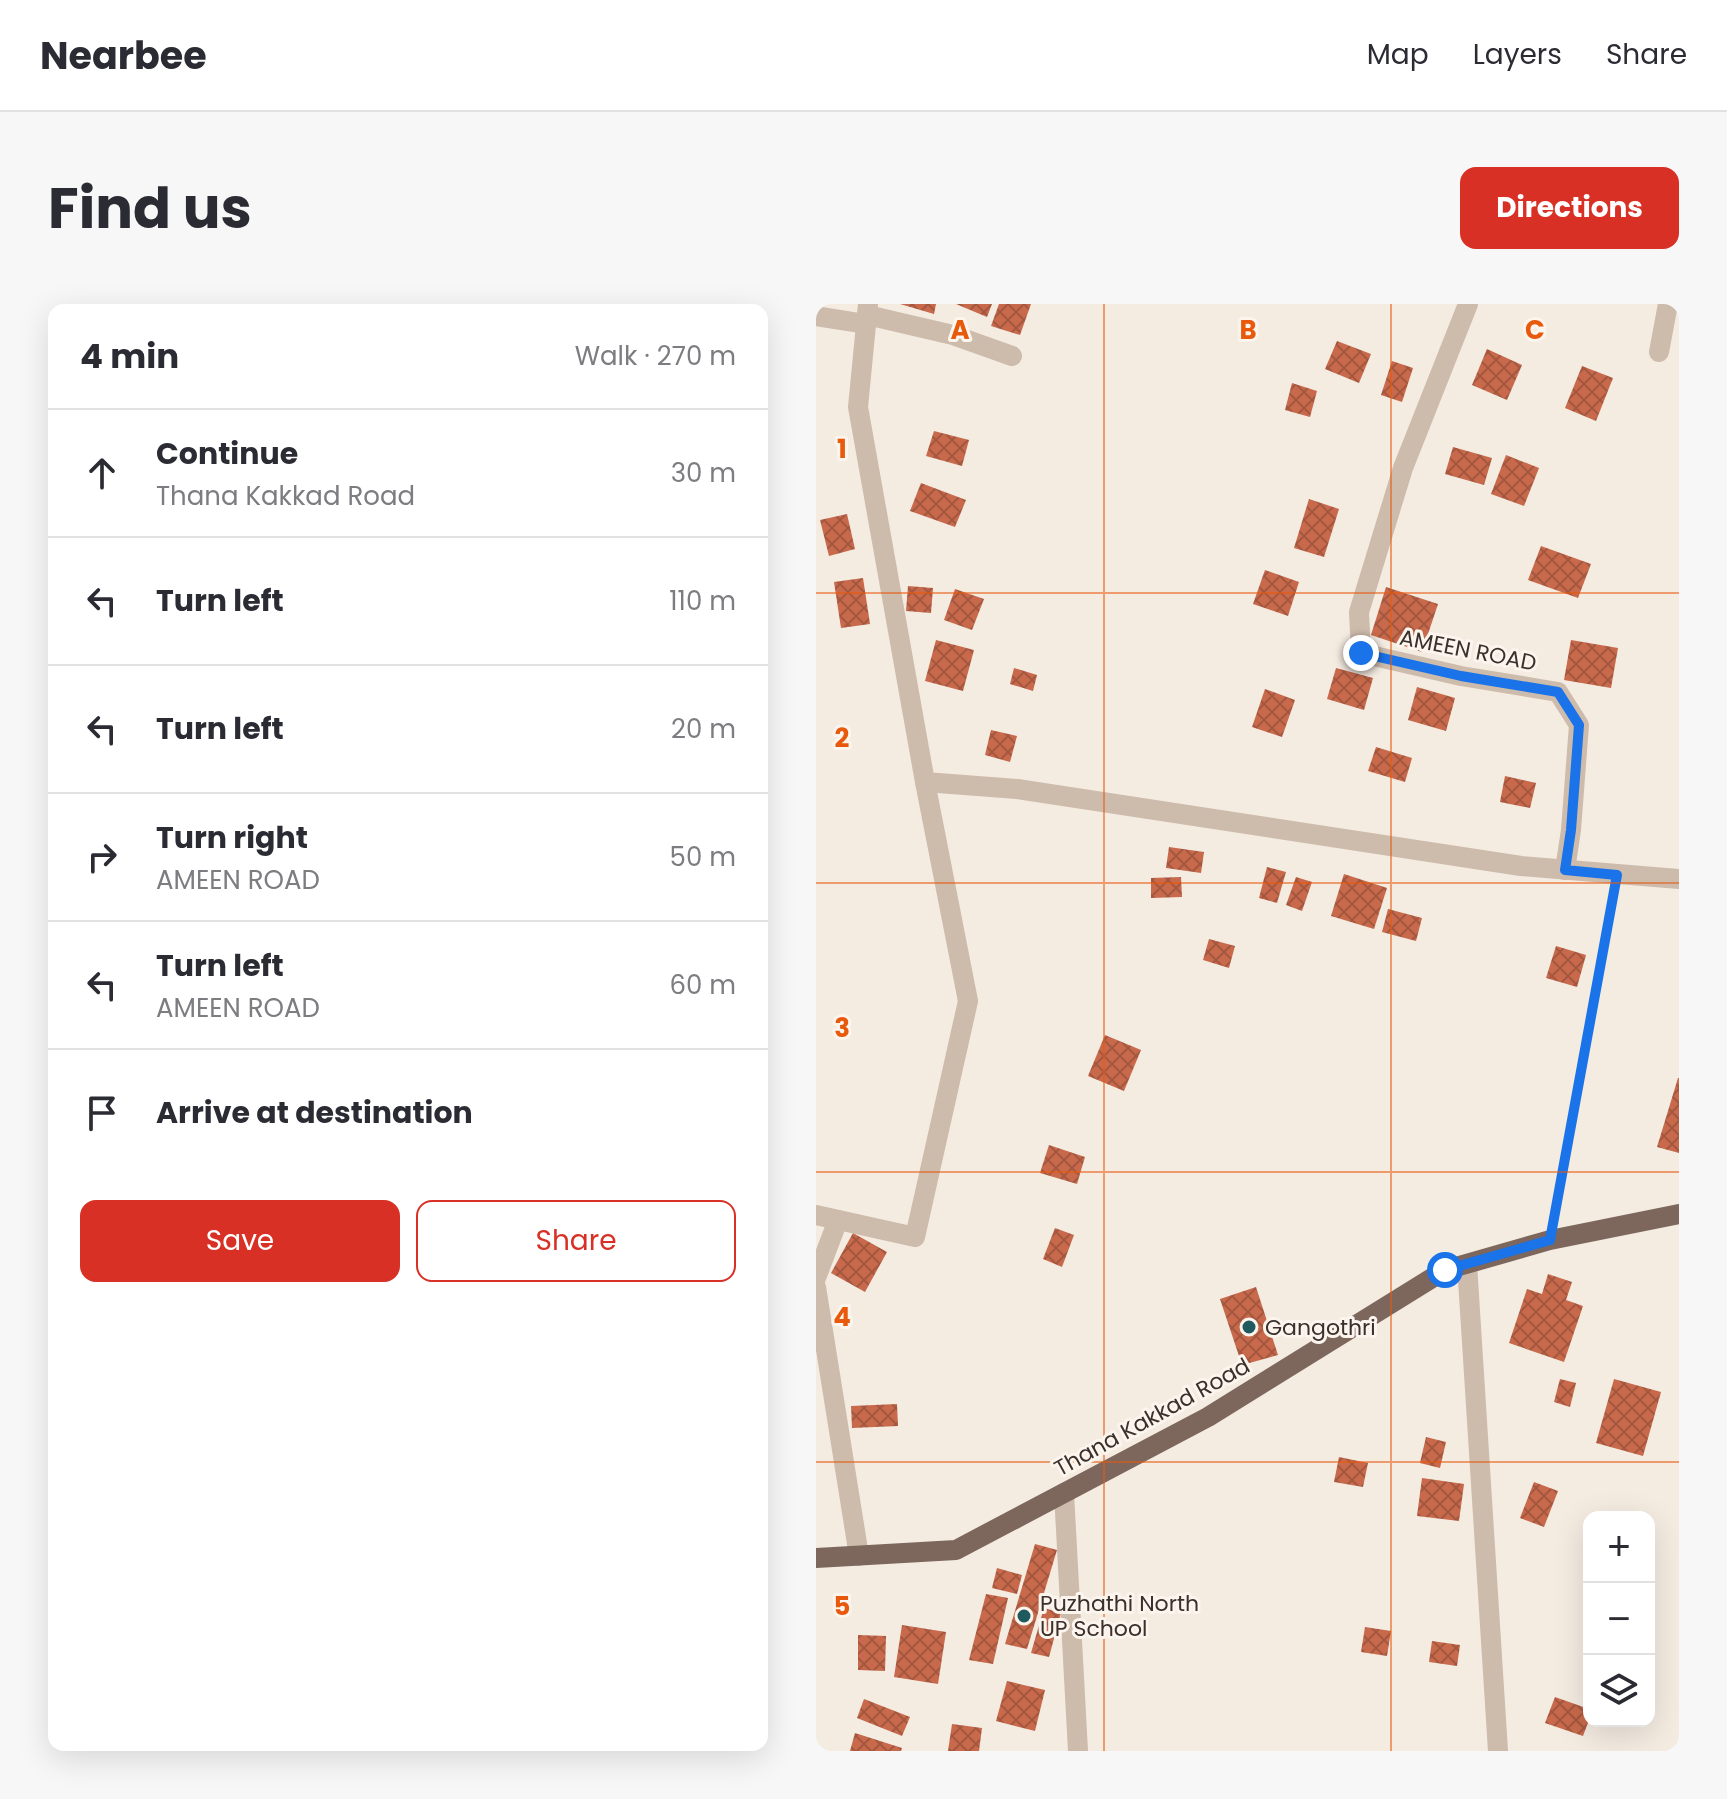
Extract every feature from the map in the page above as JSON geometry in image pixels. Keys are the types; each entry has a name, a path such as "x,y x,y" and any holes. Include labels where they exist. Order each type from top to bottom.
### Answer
{"main road":[{"name":"Thana Kakkad Road","path":"816,1558 956,1550 1208,1417 1445,1270 1550,1240 1679,1214"}],"street":[{"name":"AMEEN ROAD","path":"1468,304 1403,468 1359,612 1361,653 1461,676 1558,692 1579,725 1565,870"},
{"path":"1659,352 1668,304"},
{"path":"816,316 867,314 953,335 1012,356"},
{"path":"816,1215 915,1237 968,1001 925,782 858,407 867,314"},
{"path":"925,782 1017,789 1521,866 1679,879"},
{"path":"816,1278 838,1220"},
{"path":"1467,1264 1498,1751"},
{"path":"816,1287 859,1556"},
{"path":"1064,1493 1078,1751"}],"path":[{"path":"1550,1240 1617,875"}],"building":[{"path":"900,304 936,304 934,314"},
{"path":"956,304 992,304 987,317"},
{"path":"999,304 1031,304 1020,335 991,326"},
{"path":"1337,341 1371,354 1359,383 1325,369"},
{"path":"1487,349 1522,365 1507,400 1472,385"},
{"path":"1392,361 1413,368 1402,402 1381,395"},
{"path":"1582,366 1613,378 1596,421 1565,408"},
{"path":"1292,383 1317,391 1310,417 1285,410"},
{"path":"934,431 969,440 962,466 926,456"},
{"path":"1453,447 1492,458 1484,485 1445,474"},
{"path":"1506,455 1539,468 1524,506 1491,494"},
{"path":"921,483 966,500 955,527 910,511"},
{"path":"1309,499 1339,509 1324,557 1294,548"},
{"path":"847,514 855,549 829,556 820,520"},
{"path":"1541,546 1591,564 1578,598 1528,580"},
{"path":"1265,570 1299,582 1288,616 1253,604"},
{"path":"863,578 870,624 841,628 834,582"},
{"path":"908,586 933,588 931,613 906,611"},
{"path":"1386,587 1438,604 1422,652 1371,635"},
{"path":"955,589 984,599 972,630 944,620"},
{"path":"936,640 974,650 963,691 925,681"},
{"path":"1571,640 1618,648 1611,688 1564,680"},
{"path":"1014,668 1037,675 1033,691 1010,684"},
{"path":"1336,668 1373,678 1364,710 1327,699"},
{"path":"1417,687 1455,698 1446,731 1408,720"},
{"path":"1265,689 1295,700 1282,737 1252,727"},
{"path":"991,730 1017,736 1010,762 985,755"},
{"path":"1376,747 1412,758 1405,782 1368,771"},
{"path":"1505,776 1536,783 1530,808 1500,802"},
{"path":"1169,847 1204,852 1201,873 1166,868"},
{"path":"1267,867 1286,872 1277,903 1259,898"},
{"path":"1344,874 1387,888 1374,929 1331,916"},
{"path":"1181,877 1182,897 1151,898 1151,878"},
{"path":"1296,877 1312,882 1302,911 1286,905"},
{"path":"1388,909 1422,918 1416,941 1382,932"},
{"path":"1209,939 1235,946 1229,968 1203,960"},
{"path":"1556,946 1586,955 1577,987 1546,978"},
{"path":"1105,1035 1141,1050 1124,1091 1088,1076"},
{"path":"1679,1078 1679,1153 1657,1147"},
{"path":"1049,1145 1085,1157 1077,1184 1040,1173"},
{"path":"1055,1228 1074,1235 1062,1267 1043,1259"},
{"path":"853,1233 887,1252 865,1292 831,1273"},
{"path":"1548,1274 1572,1282 1566,1300 1583,1306 1564,1362 1509,1343 1527,1289 1542,1294"},
{"name":"Gangothri","path":"1256,1287 1278,1355 1242,1365 1220,1299"},
{"path":"1560,1379 1576,1383 1570,1407 1554,1402"},
{"path":"1614,1379 1661,1392 1643,1456 1596,1443"},
{"path":"897,1404 898,1426 852,1428 851,1406"},
{"path":"1426,1437 1446,1442 1440,1468 1420,1463"},
{"path":"1339,1457 1368,1463 1363,1487 1334,1482"},
{"path":"1422,1478 1464,1484 1459,1521 1417,1516"},
{"path":"1534,1482 1558,1491 1544,1527 1520,1518"},
{"path":"1035,1544 1057,1550 1027,1649 1005,1644"},
{"path":"997,1568 1022,1575 1017,1594 992,1588"},
{"path":"986,1594 1008,1598 993,1664 969,1660"},
{"path":"1044,1608 1061,1613 1049,1657 1031,1653"},
{"path":"902,1625 946,1632 938,1684 894,1677"},
{"path":"1365,1627 1391,1631 1387,1656 1361,1652"},
{"path":"858,1635 886,1636 885,1671 858,1670"},
{"path":"1432,1641 1460,1645 1457,1666 1429,1662"},
{"path":"1007,1681 1045,1690 1035,1731 996,1721"},
{"path":"1555,1697 1583,1707 1583,1727 1586,1727 1583,1736 1545,1723"},
{"path":"864,1699 910,1717 902,1736 857,1718"},
{"path":"952,1724 982,1728 979,1751 948,1751"},
{"path":"855,1733 902,1748 901,1751 850,1751"}],"place":[{"name":"Gangothri","path":"1249,1327"},
{"name":"Puzhathi North UP School","path":"1024,1616"}],"route":[{"path":"1361,653 1461,676 1558,692 1579,725 1565,870 1617,875 1550,1240 1445,1270"}]}
